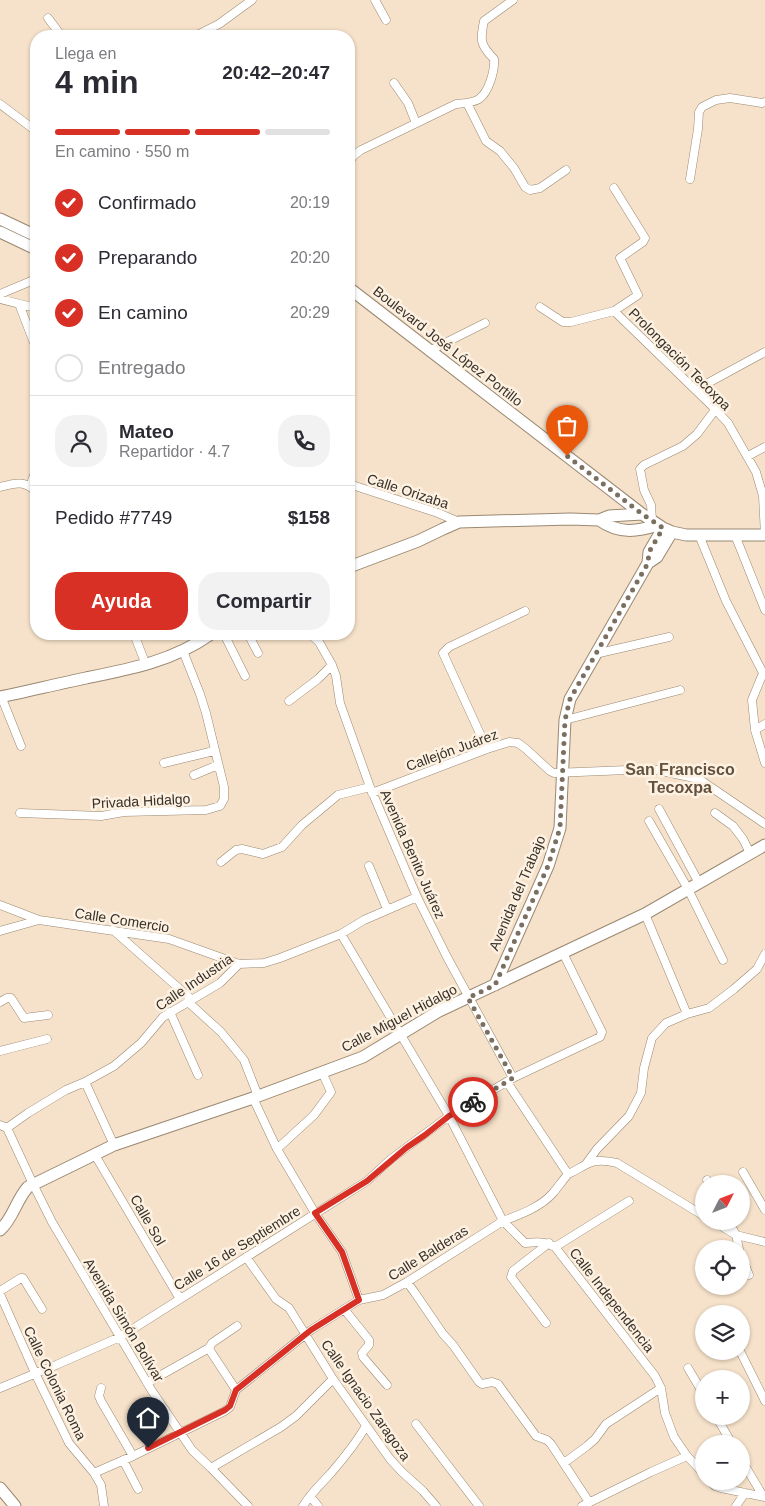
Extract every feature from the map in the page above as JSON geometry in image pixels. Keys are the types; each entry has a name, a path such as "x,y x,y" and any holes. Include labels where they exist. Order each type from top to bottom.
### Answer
{"street":[{"path":"207,30 219,24 252,0"},
{"path":"375,0 386,20"},
{"path":"355,154 456,104 479,99 489,84 495,67 494,58 484,49 481,35 484,21 513,0"},
{"path":"48,18 57,30"},
{"path":"394,84 408,103 416,124"},
{"path":"690,180 699,112 702,107 716,100 730,98 743,101 765,102"},
{"path":"467,103 486,141 500,151 514,168 525,187 530,190 540,188 566,170"},
{"path":"0,104 29,124"},
{"path":"540,307 563,322 571,322 614,311 638,295 620,258 643,242 645,238 614,188"},
{"path":"0,219 30,233"},
{"path":"0,232 30,246"},
{"path":"0,294 30,282"},
{"name":"Boulevard José López Portillo","path":"355,293 642,514 662,526 686,535 765,535"},
{"path":"0,299 30,307"},
{"path":"19,304 30,332"},
{"name":"Prolongación Tecoxpa","path":"614,311 728,423 756,472 763,496 765,535"},
{"path":"429,351 485,323"},
{"path":"697,392 708,383 765,352"},
{"path":"599,520 607,526 626,531 662,526 644,490 640,469 644,465 683,446 697,434 715,410"},
{"path":"748,456 765,448"},
{"path":"0,487 14,483 30,486"},
{"name":"Calle Orizaba","path":"355,486 460,522"},
{"path":"355,565 460,522 599,520 609,516 642,514"},
{"name":"Avenida del Trabajo","path":"495,985 548,866 560,828 565,720 570,699 648,563 649,552 662,526"},
{"path":"699,535 726,601 763,673 752,700 755,730 765,763"},
{"path":"736,536 765,610"},
{"path":"487,749 443,653 448,647 525,611"},
{"path":"595,654 669,637"},
{"path":"136,640 146,665"},
{"path":"21,746 1,697 146,665 202,640"},
{"path":"227,640 245,676"},
{"path":"251,640 258,653"},
{"name":"Avenida Benito Juárez","path":"317,640 332,665 336,676 340,703 371,790 417,897 510,1080 568,1174"},
{"name":"Privada Hidalgo","path":"20,813 101,816 124,812 214,809 220,806 224,799 224,786 206,713 182,650"},
{"path":"289,701 318,679 332,665"},
{"path":"565,720 680,690"},
{"path":"755,730 765,724"},
{"name":"Callejón Juárez","path":"221,862 236,850 242,849 263,854 282,847 302,826 338,795 371,790 509,742 518,743 550,772 562,773"},
{"path":"164,763 214,751"},
{"path":"194,774 218,765"},
{"path":"562,773 589,770 652,769 699,779 765,824"},
{"path":"659,809 699,883"},
{"path":"715,813 733,826 743,839 750,853"},
{"path":"649,821 688,889 723,960"},
{"name":"Calle Miguel Hidalgo","path":"33,1184 114,1145 256,1097 363,1057 439,1011 645,914 765,845"},
{"path":"369,866 387,909"},
{"name":"Calle Industria","path":"4,1127 66,1090 114,1066 141,1043 156,1023 189,1000 220,983 239,964 264,963 341,934 364,920 417,897"},
{"name":"Calle Comercio","path":"0,905 39,920 169,939 239,964"},
{"path":"645,914 687,1014"},
{"path":"0,931 39,920"},
{"path":"113,930 189,1000 221,1032 244,1060 256,1097 277,1149 315,1213 342,1252 359,1300"},
{"path":"341,934 449,1116 503,1221 524,1243 537,1242 552,1245"},
{"name":"Calle 16 de Septiembre","path":"0,1388 120,1337 367,1181 391,1159 449,1116 510,1080 600,1037 602,1032 563,953"},
{"path":"568,1174 578,1171 586,1164 597,1148 629,1116 641,1093 644,1068 652,1038 666,1022 709,1008 757,968 765,954"},
{"path":"0,1002 11,998 24,1018 48,1015"},
{"path":"170,1012 198,1075"},
{"path":"0,1051 47,1039"},
{"path":"277,1149 314,1115 331,1092 322,1072"},
{"path":"85,1082 114,1145"},
{"name":"Avenida Simón Bolívar","path":"4,1127 56,1230 147,1383 192,1450 248,1506"},
{"name":"Calle Sol","path":"95,1154 180,1299"},
{"path":"586,1164 595,1161 616,1163 695,1211"},
{"path":"743,1172 765,1210"},
{"name":"Calle Balderas","path":"94,1473 133,1456 225,1410 230,1406 236,1390 311,1330 359,1300 382,1295 407,1282 503,1221 544,1201 568,1174"},
{"path":"0,1230 8,1224 23,1192 33,1184"},
{"path":"546,1323 511,1276 513,1271 552,1245 630,1201"},
{"path":"728,1230 736,1235 765,1242"},
{"path":"733,1230 737,1240"},
{"name":"Calle Independencia","path":"552,1245 649,1368 661,1388 663,1405 670,1430 695,1464"},
{"name":"Calle Ignacio Zaragoza","path":"246,1257 276,1299 289,1308 333,1379 396,1466 436,1506"},
{"path":"0,1293 23,1278 42,1309"},
{"path":"407,1282 479,1382 482,1384 492,1382 498,1384 536,1436 547,1440 551,1444 564,1463 586,1504 688,1456"},
{"name":"Calle Colonia Roma","path":"0,1293 68,1443 94,1473 100,1485 104,1506"},
{"path":"344,1309 368,1340 369,1345 362,1353 363,1357 387,1385"},
{"path":"147,1383 210,1348 212,1343 237,1326"},
{"path":"210,1348 236,1390"},
{"path":"744,1360 765,1401"},
{"path":"688,1368 695,1380"},
{"path":"211,1468 281,1427 296,1416 333,1379"},
{"path":"101,1388 99,1396 101,1401 133,1456"},
{"path":"564,1463 587,1446 606,1424 661,1388"},
{"path":"416,1424 479,1506"},
{"path":"304,1506 310,1496 350,1450 366,1426"},
{"path":"123,1460 138,1489"},
{"path":"750,1473 764,1496"},
{"path":"0,1488 15,1506"},
{"path":"730,1490 764,1496"},
{"path":"736,1506 745,1494"},
{"path":"310,1496 318,1506"}],"way so far":[{"path":"473,1102 513,1078 468,998 495,985 548,866 560,828 565,720 570,699 648,563 649,552 663,528 567,456"}],"district":[{"name":"San Francisco Tecoxpa","path":"680,778"}],"route":[{"path":"148,1448 225,1410 230,1406 236,1390 311,1330 359,1300 342,1252 315,1213 367,1181 391,1159 449,1116 473,1102"}]}
